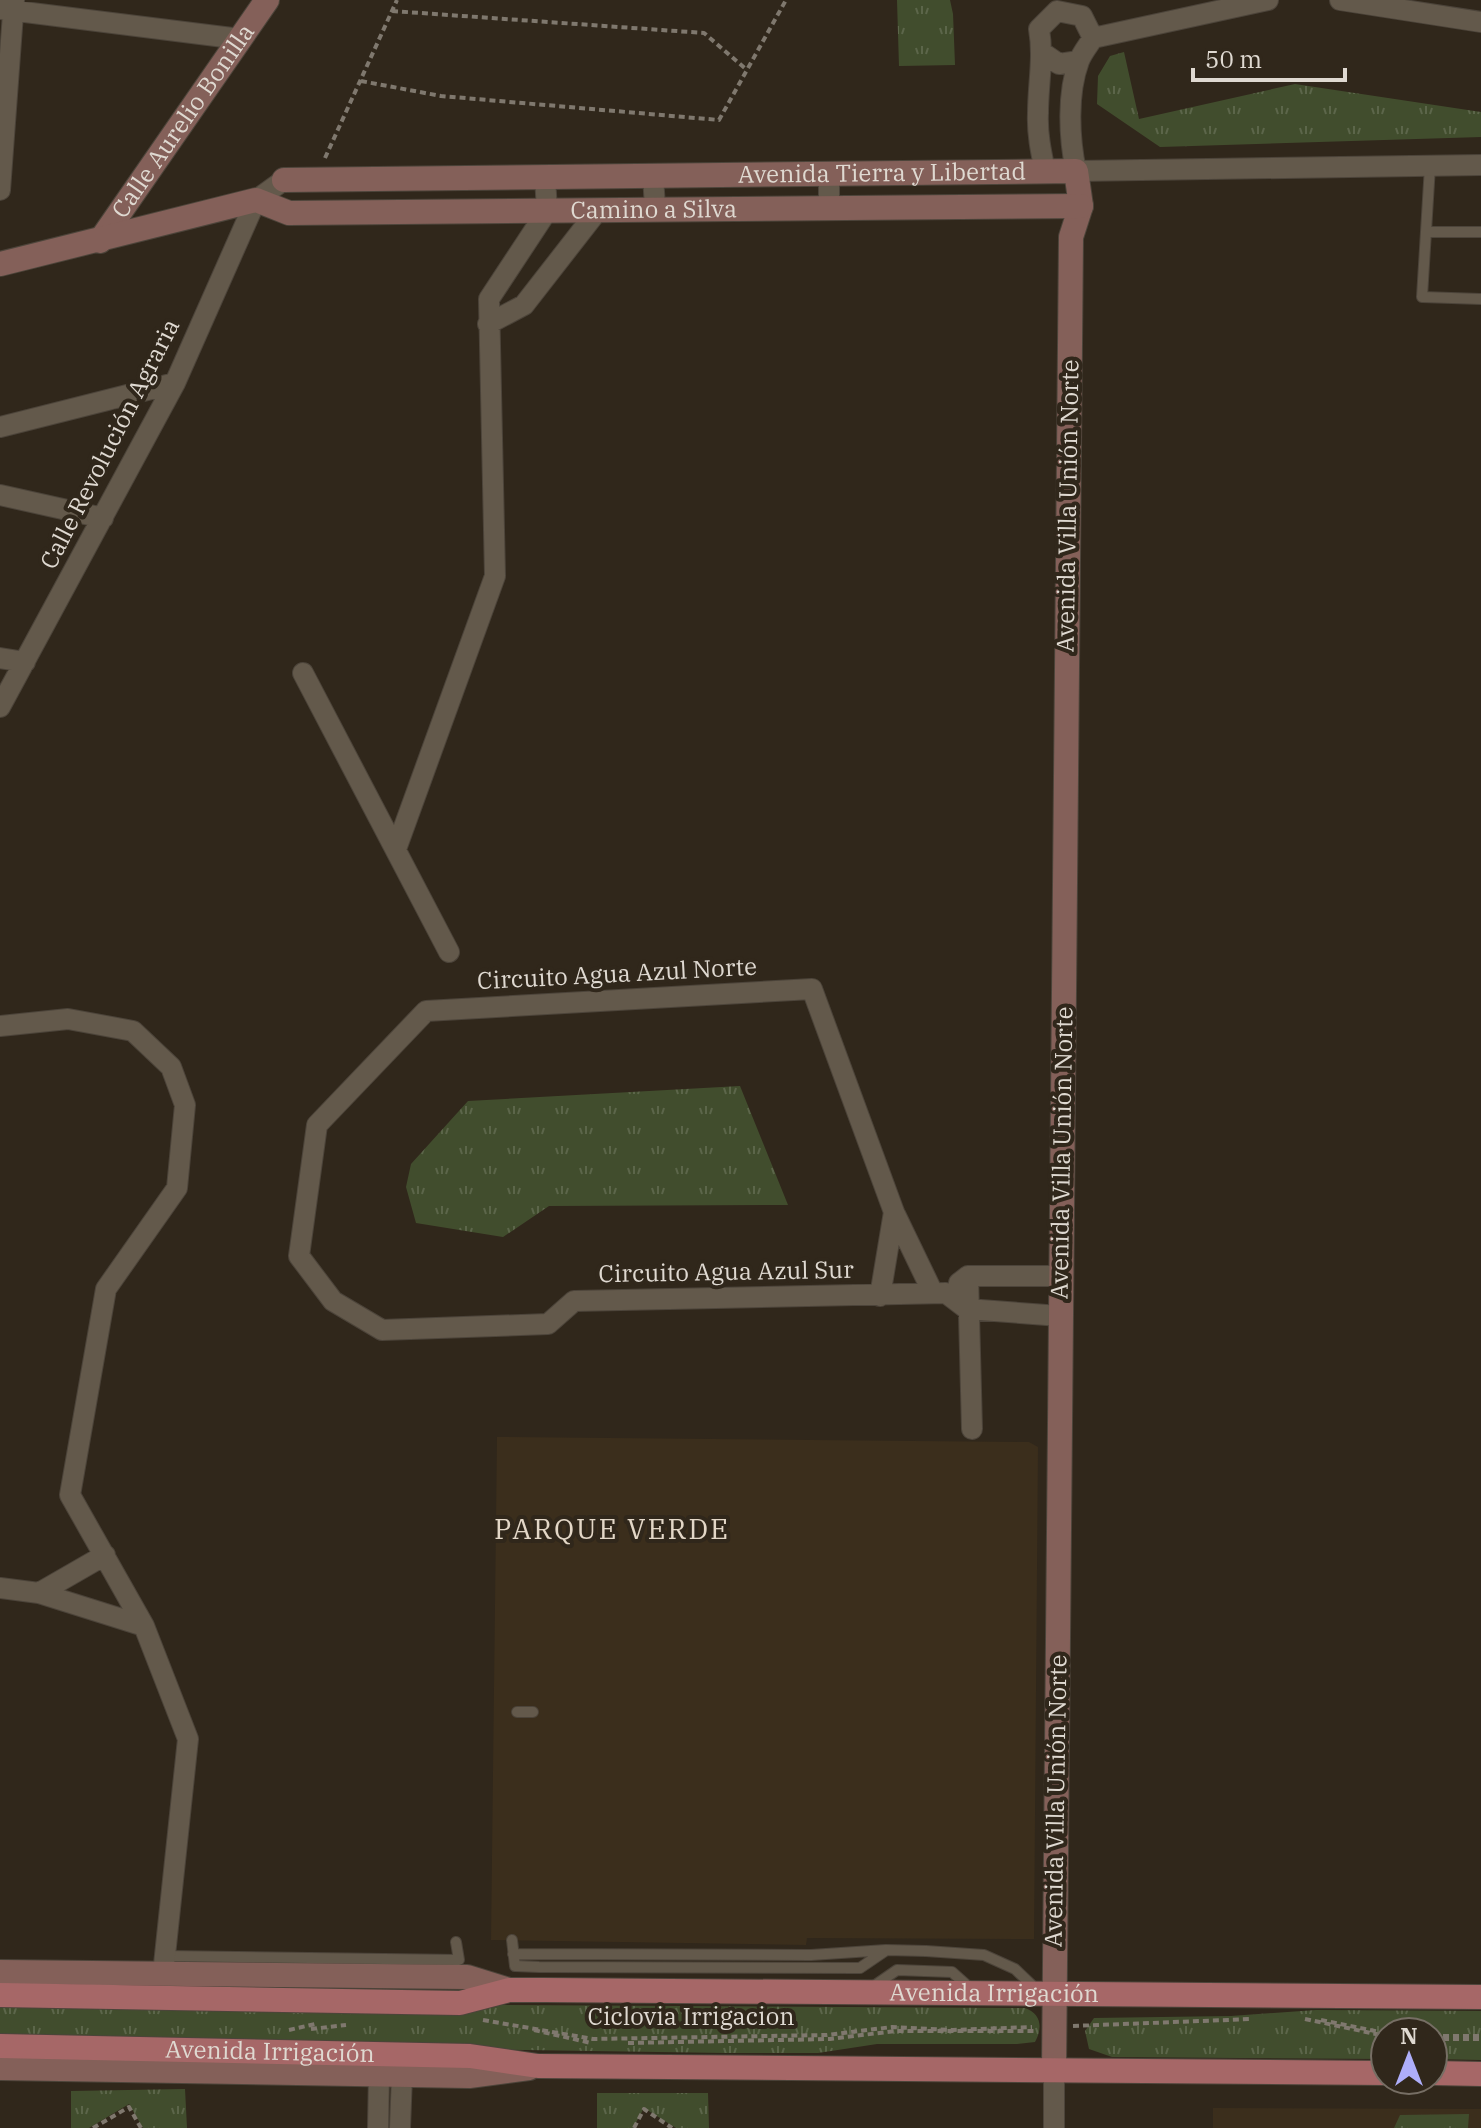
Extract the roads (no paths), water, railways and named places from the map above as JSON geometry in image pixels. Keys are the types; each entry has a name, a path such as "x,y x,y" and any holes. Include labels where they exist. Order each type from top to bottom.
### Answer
{"main road":[{"name":"Avenida Irrigación","path":"0,1995 460,2003 509,1990 1481,1997"},
{"name":"Avenida Irrigación","path":"0,2046 470,2056 538,2066 1369,2073"},
{"path":"1449,2073 1481,2074"}],"street":[{"name":"Calle Aurelio Bonilla","path":"100,241 267,0"},
{"path":"1076,171 1070,145 1071,109 1079,61 1093,38 1268,0"},
{"path":"1340,0 1481,22"},
{"path":"1071,237 1052,208 1040,148 1037,112 1043,53 1039,29 1055,6 1082,16 1093,38"},
{"path":"0,190 9,7 240,39"},
{"path":"1043,53 1059,64 1079,61"},
{"name":"Avenida Tierra y Libertad","path":"284,180 1481,165"},
{"name":"Avenida Villa Unión Norte","path":"1054,2070 1045,2028 1060,1316 1071,237 1081,206 1076,171"},
{"path":"829,173 829,207"},
{"path":"653,175 655,208"},
{"path":"396,849 495,576 489,299 547,211 545,177"},
{"path":"0,264 256,200 284,180"},
{"name":"Camino a Silva","path":"256,200 289,213 1081,206"},
{"name":"Calle Revolución Agraria","path":"0,707 175,383 256,200"},
{"path":"488,324 524,305 598,210"},
{"path":"0,427 175,383"},
{"path":"0,495 103,518"},
{"path":"0,658 25,662"},
{"path":"303,673 449,952"},
{"name":"Circuito Agua Azul Norte","path":"333,1301 299,1256 317,1125 426,1011 812,989 894,1212"},
{"path":"0,1026 68,1019 133,1031 171,1067 185,1105 177,1188 106,1289 70,1495 144,1626 188,1739 164,1965"},
{"path":"894,1212 940,1293 967,1309 1060,1316"},
{"path":"880,1296 894,1212"},
{"path":"940,1293 968,1276 1060,1276"},
{"path":"968,1276 972,1429"},
{"name":"Circuito Agua Azul Sur","path":"333,1301 382,1330 548,1324 574,1301 940,1293"},
{"path":"39,1593 105,1555"},
{"path":"0,1588 39,1593 144,1626"},
{"name":"Avenida Irrigación","path":"0,1972 164,1965 467,1977 509,1990"},
{"name":"Avenida Irrigación","path":"0,2068 469,2076 538,2066"},
{"path":"1054,2070 1054,2128"},
{"path":"378,2128 391,2075"},
{"path":"391,2075 400,2128"}],"lane":[{"path":"1430,166 1422,297 1481,299"},
{"path":"1426,232 1481,232"},
{"path":"517,1712 533,1712"},
{"path":"512,1940 515,1966 539,1967 860,1968 886,1950"},
{"path":"528,1941 539,1967"},
{"path":"164,1965 459,1960 456,1942"},
{"path":"513,1954 811,1955 886,1950 984,1955 1015,1969 1047,1993"}],"district":[{"name":"PARQUE VERDE","path":"612,1529"}]}
